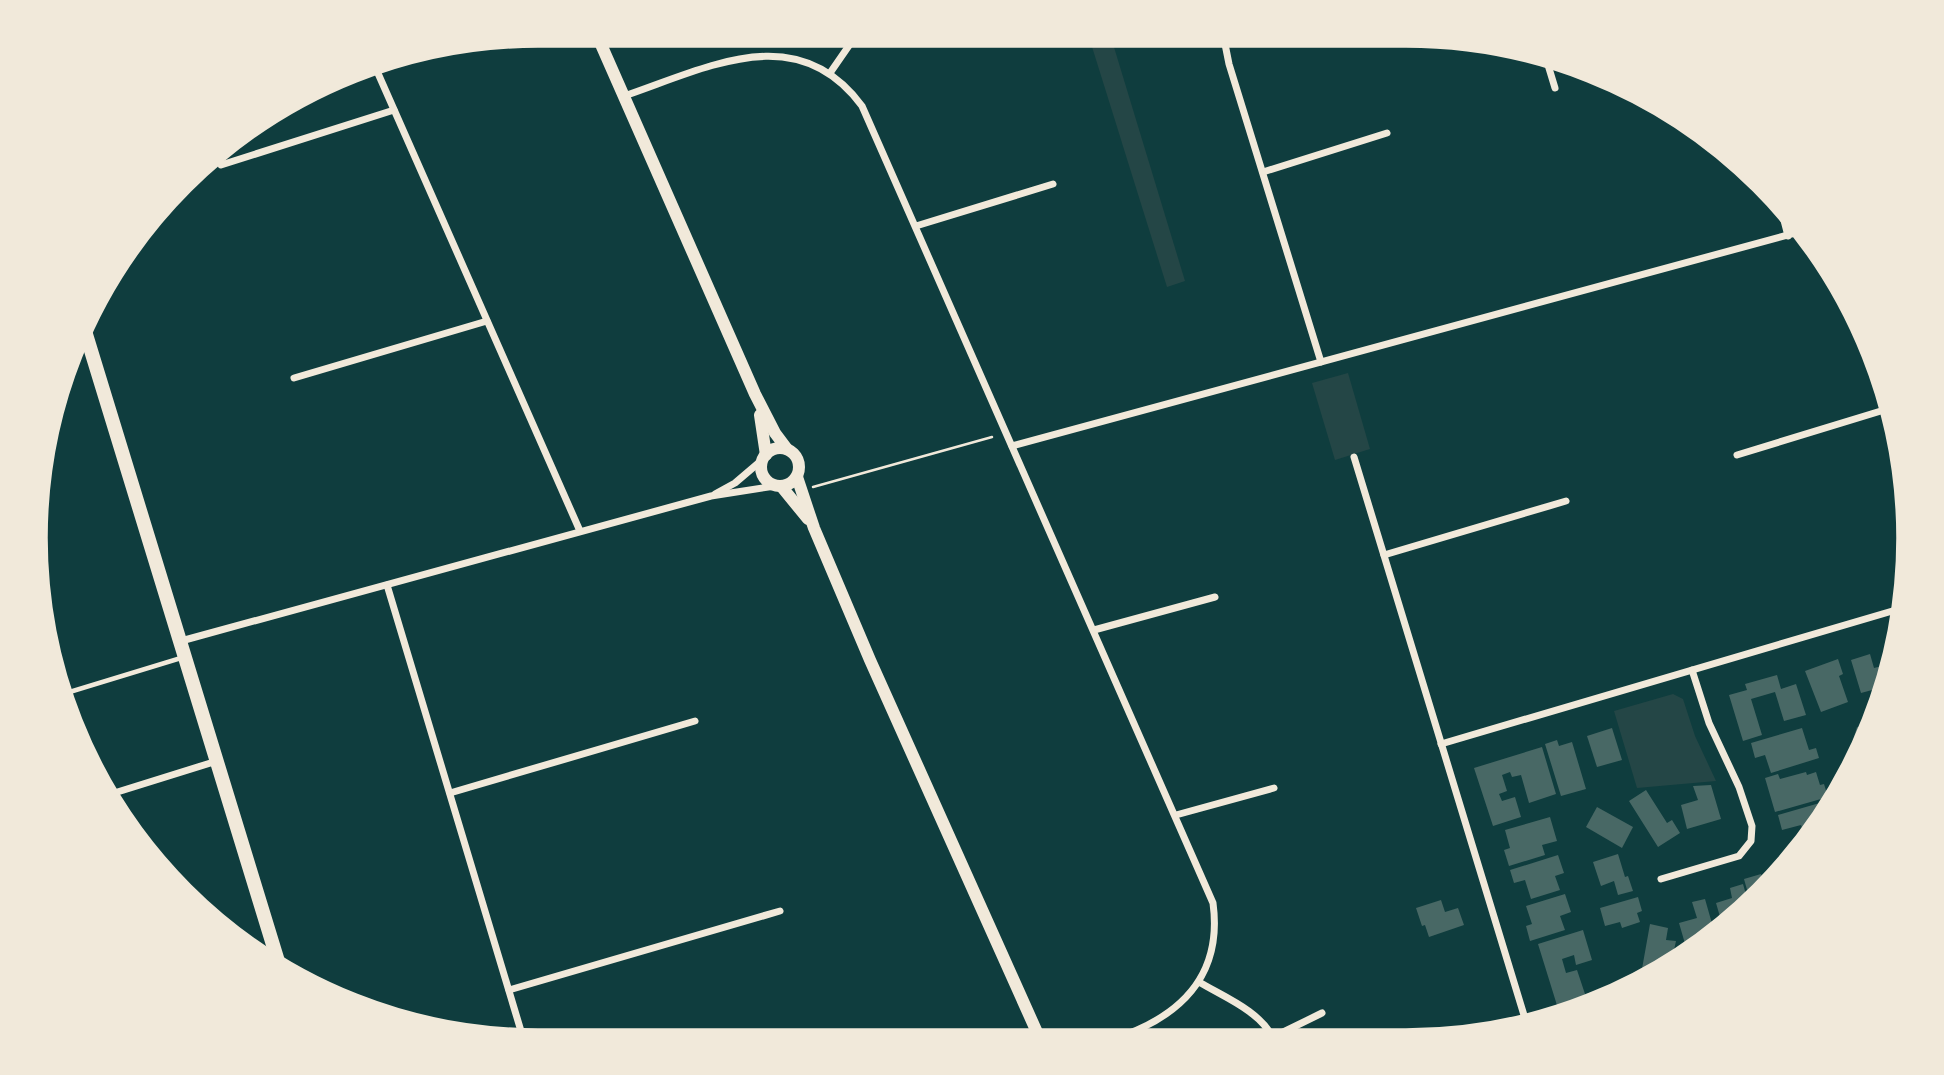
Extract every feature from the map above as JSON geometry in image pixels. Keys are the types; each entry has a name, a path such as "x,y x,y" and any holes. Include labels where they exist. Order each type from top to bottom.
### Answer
{"main road":[{"path":"87,339 276,955"}],"street":[{"path":"602,46 755,394 775,433 798,461 797,477 814,528 1036,1030"},
{"path":"830,73 849,46"},
{"path":"1225,46 1321,362"},
{"path":"624,96 712,67 756,56 791,57 830,73 842,82 862,106 1213,903 1213,948 1199,982 1184,1001 1166,1014 1133,1030"},
{"path":"1549,67 1555,88"},
{"path":"378,73 580,531"},
{"path":"221,165 394,110"},
{"path":"1263,172 1387,134"},
{"path":"916,226 1053,184"},
{"path":"1785,223 1788,236"},
{"path":"1012,446 1794,234"},
{"path":"294,378 487,321"},
{"path":"755,394 764,429 764,457 761,466 764,478 778,486 814,528"},
{"path":"1737,455 1882,411"},
{"path":"711,496 735,483 775,449 786,449"},
{"path":"1354,457 1524,1015"},
{"path":"181,641 711,496 778,486 792,482 797,477"},
{"path":"1384,555 1566,501"},
{"path":"387,585 520,1029"},
{"path":"1094,630 1215,597"},
{"path":"1441,744 1893,611"},
{"path":"1661,879 1739,856 1748,847 1752,833 1740,786 1709,723 1692,670"},
{"path":"450,793 695,721"},
{"path":"116,792 218,760"},
{"path":"1176,815 1274,788"},
{"path":"509,990 780,911"},
{"path":"1199,982 1255,1016 1268,1030"},
{"path":"1287,1030 1322,1013"}],"lane":[{"path":"71,692 186,657"}],"path":[{"path":"801,490 992,437"}],"shaded area":[{"path":"1092,46 1114,46 1185,281 1167,287"},
{"path":"1348,373 1370,449 1335,460 1312,383"},
{"path":"1673,694 1683,699 1695,736 1716,781 1637,788 1614,711"}],"building":[{"path":"1870,654 1874,668 1882,666 1874,689 1861,693 1851,660"},
{"path":"1838,659 1843,674 1839,676 1848,702 1821,712 1805,671"},
{"path":"1777,675 1781,689 1796,684 1806,715 1784,721 1775,692 1751,699 1762,735 1743,741 1729,695 1747,690 1745,684"},
{"path":"1857,727 1860,727 1850,751"},
{"path":"1612,728 1622,760 1597,767 1587,736"},
{"path":"1802,728 1809,750 1816,748 1819,758 1771,773 1765,755 1755,758 1751,743"},
{"path":"1557,740 1559,746 1572,742 1586,789 1561,796 1545,744"},
{"path":"1542,747 1556,794 1529,803 1521,775 1512,777 1510,772 1502,775 1507,791 1499,794 1502,801 1515,797 1521,817 1493,826 1474,768"},
{"path":"1816,772 1820,785 1824,784 1827,794 1824,798 1775,812 1765,778 1778,774 1780,779"},
{"path":"1711,785 1721,819 1687,829 1681,805 1698,800 1693,786"},
{"path":"1646,790 1667,823 1672,820 1680,833 1658,847 1629,801"},
{"path":"1821,803 1803,829 1801,825 1782,830 1778,815"},
{"path":"1597,807 1633,827 1622,848 1586,827"},
{"path":"1550,817 1557,841 1542,845 1545,855 1509,866 1504,850 1510,848 1505,830"},
{"path":"1618,854 1625,877 1628,876 1633,891 1618,895 1614,881 1601,886 1593,862"},
{"path":"1558,855 1564,873 1555,876 1560,890 1531,899 1525,880 1514,883 1510,870"},
{"path":"1761,874 1762,877 1747,891 1744,879"},
{"path":"1743,884 1746,893 1720,916 1716,903 1732,898 1730,888"},
{"path":"1565,894 1571,912 1560,916 1565,930 1530,941 1526,926 1532,924 1526,906"},
{"path":"1638,897 1642,911 1637,913 1640,922 1622,928 1620,922 1605,926 1600,908"},
{"path":"1705,899 1712,923 1685,943 1679,923 1697,918 1692,902"},
{"path":"1441,900 1445,912 1458,908 1464,925 1429,937 1416,908"},
{"path":"1650,924 1668,928 1666,940 1676,941 1674,951 1642,969"},
{"path":"1583,930 1592,960 1576,965 1574,955 1562,959 1566,973 1577,970 1585,994 1599,990 1557,1006 1538,944"}]}
